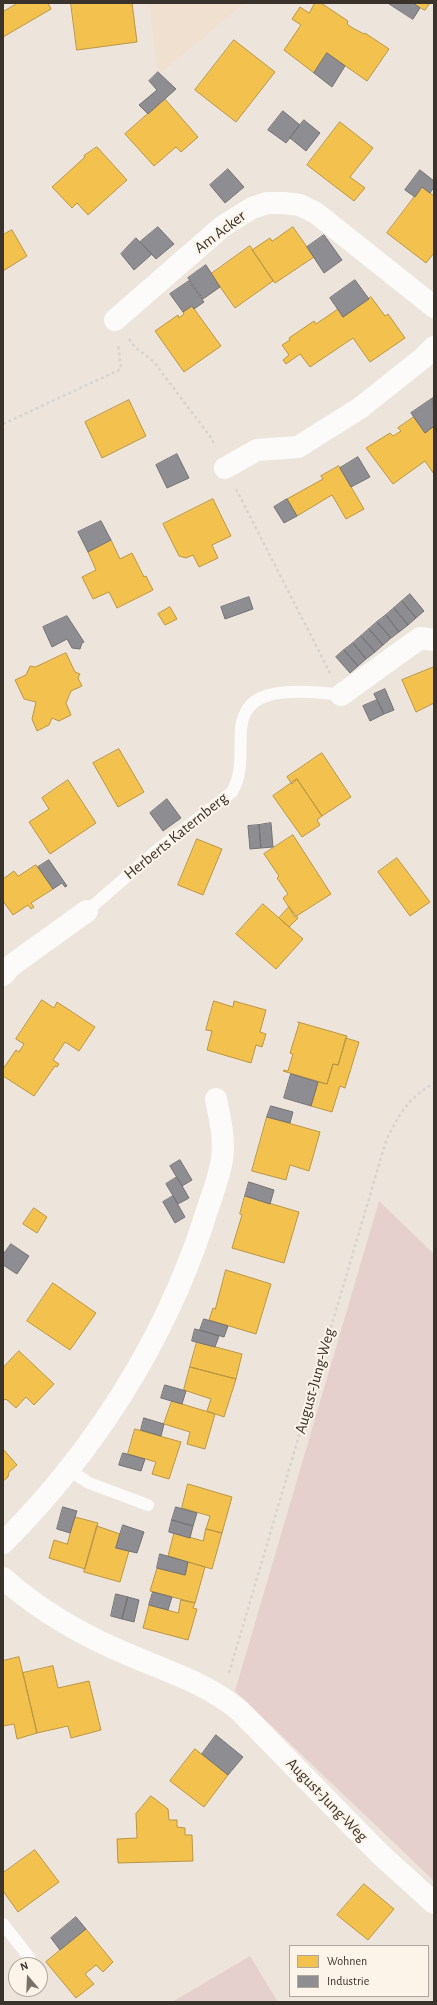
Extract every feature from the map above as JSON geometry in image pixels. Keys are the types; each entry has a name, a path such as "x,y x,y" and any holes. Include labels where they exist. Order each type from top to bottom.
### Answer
{"street":[{"name":"Am Acker","path":"115,320 223,226 252,208 267,203 300,205 316,213 434,307"},
{"path":"225,468 257,450 298,447 360,408 423,358 434,347"},
{"path":"341,695 420,638 434,640"},
{"name":"Herberts Katernberg","path":"3,975 12,965 87,911"},
{"path":"3,1543 69,1470 112,1410 162,1326 184,1274 201,1227 222,1160 221,1126 216,1099"},
{"name":"August-Jung-Weg","path":"7,1588 95,1640 199,1684 222,1696 240,1711 385,1859 434,1903"}],"lane":[{"name":"Herberts Katernberg","path":"87,911 156,851 232,792 238,780 241,767 241,729 245,715 250,706 257,700 278,694 314,692 341,695"},
{"path":"69,1470 89,1483 148,1505"},
{"path":"3,1924 29,1956"}],"path":[{"path":"135,347 154,362 212,439 225,468 341,695"},
{"path":"3,424 122,369"},
{"name":"August-Jung-Weg","path":"222,1696 386,1142 406,1104 417,1094 434,1083"}],"shaded area":[{"path":"149,3 245,3 158,75"},
{"path":"379,1201 434,1254 434,1881 235,1691"},
{"path":"250,1956 278,2002 172,2002"}],"building: Wohnen":[{"path":"18,3 48,3 51,9 3,37 3,12"},
{"path":"71,3 132,3 137,42 77,50"},
{"path":"315,3 321,3 348,21 347,24 351,27 364,34 365,33 389,49 367,81 327,53 314,73 284,50 301,25 292,19 300,7 309,13"},
{"path":"413,3 430,3 425,10"},
{"path":"234,40 275,72 236,122 195,90"},
{"path":"165,99 198,137 181,152 176,147 154,166 125,134"},
{"path":"340,122 373,148 350,177 365,188 354,201 307,165"},
{"path":"97,147 127,180 88,215 77,203 72,208 52,187 85,157 84,156"},
{"path":"422,187 434,196 434,253 426,263 387,233"},
{"path":"293,227 314,257 275,283 252,250 270,238 272,241"},
{"path":"12,230 27,256 3,271 3,235"},
{"path":"250,246 273,281 235,308 211,274"},
{"path":"371,297 385,316 388,314 405,338 370,362 353,338 310,367 300,354 286,364 283,360 289,355 282,345 290,340 289,338 314,321 316,324 338,309 343,317"},
{"path":"192,306 221,346 184,372 155,331 178,315 179,318 184,314 183,312"},
{"path":"129,400 146,436 102,458 85,422"},
{"path":"414,417 425,433 434,426 434,474 425,461 393,484 366,448 390,433 393,436 401,431 398,428"},
{"path":"339,466 364,509 346,519 332,495 297,516 287,499 323,479 321,476"},
{"path":"213,499 231,536 212,545 218,558 199,567 193,555 186,558 179,556 163,524"},
{"path":"111,540 120,559 132,553 144,577 146,576 153,590 117,608 109,592 93,599 82,577 96,570 88,552"},
{"path":"170,607 177,619 165,625 158,614"},
{"path":"66,653 75,672 80,674 78,678 82,686 71,691 66,703 71,715 59,721 52,718 49,725 37,731 32,719 36,702 24,699 15,680 26,675 30,666 35,667"},
{"path":"434,667 434,703 416,712 402,680"},
{"path":"119,749 144,792 118,807 93,763"},
{"path":"322,753 351,797 322,816 297,779 292,784 287,777"},
{"path":"297,779 322,816 317,820 320,825 302,837 273,796"},
{"path":"68,780 96,823 50,854 29,822 49,809 42,798"},
{"path":"293,835 331,894 295,917 283,898 288,894 277,878 279,876 264,854"},
{"path":"197,839 222,849 203,895 178,885"},
{"path":"397,858 430,902 410,916 378,872"},
{"path":"36,865 53,889 31,903 34,907 31,909 28,905 13,915 3,901 3,879 14,871 18,876"},
{"path":"263,904 303,939 276,969 236,934"},
{"path":"289,907 298,918 289,927 279,918"},
{"path":"42,1000 54,1008 57,1002 95,1027 79,1051 65,1042 53,1060 59,1064 57,1067 55,1066 34,1096 3,1076 3,1069 16,1050 19,1052 24,1044 16,1039"},
{"path":"214,1001 233,1007 234,1001 266,1010 260,1032 266,1034 262,1047 256,1045 251,1063 207,1050 212,1031 206,1030"},
{"path":"298,1022 347,1036 338,1065 333,1064 327,1084 283,1071 288,1071 293,1054 290,1053 299,1024"},
{"path":"346,1038 359,1042 345,1088 340,1086 332,1112 311,1106 318,1082 327,1084 333,1064 338,1065"},
{"path":"267,1117 320,1132 309,1171 290,1165 286,1180 252,1171"},
{"path":"245,1196 299,1212 284,1263 232,1248 242,1215 240,1214"},
{"path":"34,1208 47,1217 37,1233 23,1224"},
{"path":"226,1270 271,1284 256,1334 209,1320 213,1308 215,1309"},
{"path":"53,1283 96,1313 70,1350 27,1321"},
{"path":"197,1342 242,1354 236,1379 190,1367"},
{"path":"19,1351 54,1384 34,1405 26,1397 16,1408 6,1399 3,1399 3,1368"},
{"path":"190,1367 236,1379 224,1417 207,1411 211,1399 184,1390"},
{"path":"172,1401 215,1414 205,1449 187,1444 190,1432 164,1424"},
{"path":"135,1429 181,1442 169,1479 152,1474 156,1462 128,1454"},
{"path":"3,1449 17,1465 9,1472 8,1477 3,1481"},
{"path":"188,1484 232,1497 222,1533 206,1529 210,1516 182,1508"},
{"path":"75,1517 98,1523 85,1569 49,1558 54,1540 67,1544"},
{"path":"97,1526 120,1534 116,1548 129,1551 120,1582 84,1572"},
{"path":"206,1529 222,1533 212,1569 168,1556 174,1533 203,1541"},
{"path":"188,1562 205,1567 195,1603 150,1591 157,1568 185,1575"},
{"path":"181,1600 195,1603 193,1608 197,1609 188,1640 143,1628 149,1605 178,1613"},
{"path":"19,1657 37,1733 17,1739 14,1724 3,1726 3,1661"},
{"path":"53,1666 58,1688 89,1681 101,1730 71,1738 68,1726 37,1733 23,1673"},
{"path":"195,1749 228,1775 204,1807 170,1781"},
{"path":"151,1796 168,1809 169,1820 177,1820 177,1827 185,1828 185,1835 192,1835 193,1861 118,1863 117,1839 137,1838 136,1814"},
{"path":"35,1850 59,1882 18,1912 3,1891 3,1873"},
{"path":"364,1884 394,1909 368,1940 337,1915"},
{"path":"86,1929 113,1962 103,1972 96,1965 85,1974 94,1984 76,1998 48,1964 48,1960"}],"building: Industrie":[{"path":"388,3 413,3 420,8 413,19"},
{"path":"327,53 345,66 332,87 314,73"},
{"path":"158,72 176,89 148,114 139,105 157,90 149,81"},
{"path":"283,111 300,125 286,143 268,130"},
{"path":"304,120 320,133 306,151 290,138"},
{"path":"228,169 244,187 225,203 210,185"},
{"path":"420,170 434,181 434,187 430,193 422,187 415,197 405,190"},
{"path":"158,227 174,244 156,259 140,242"},
{"path":"324,235 342,260 324,273 307,247"},
{"path":"136,238 152,254 134,270 121,254"},
{"path":"206,265 220,287 203,299 188,278"},
{"path":"355,280 369,299 343,317 330,298"},
{"path":"189,281 204,302 194,309 192,306 183,312 170,294"},
{"path":"433,398 434,426 425,433 411,413"},
{"path":"177,454 189,478 167,488 156,465"},
{"path":"358,457 370,477 351,487 340,468"},
{"path":"287,499 297,516 284,523 274,507"},
{"path":"101,521 111,540 88,552 78,532"},
{"path":"410,594 424,611 416,618 402,601"},
{"path":"249,597 253,609 225,619 221,607"},
{"path":"402,601 416,618 408,625 394,608"},
{"path":"394,608 408,625 399,632 386,615"},
{"path":"386,615 399,632 391,638 377,622"},
{"path":"67,616 84,642 82,643 80,649 72,648 67,639 52,647 43,627"},
{"path":"377,622 391,638 383,645 369,629"},
{"path":"369,629 383,645 375,652 361,636"},
{"path":"361,636 375,652 366,659 353,643"},
{"path":"353,643 366,659 358,666 344,650"},
{"path":"344,650 358,666 350,673 336,657"},
{"path":"385,689 394,710 384,714 374,694"},
{"path":"377,700 384,714 370,721 363,706"},
{"path":"167,799 181,818 163,831 150,813"},
{"path":"271,823 273,847 261,848 259,825"},
{"path":"259,825 261,848 250,849 248,826"},
{"path":"49,860 67,886 65,887 62,883 53,889 38,867"},
{"path":"291,1074 318,1082 311,1106 284,1098"},
{"path":"271,1106 293,1112 290,1123 267,1117"},
{"path":"180,1160 192,1180 182,1186 170,1166"},
{"path":"177,1177 189,1198 178,1204 166,1184"},
{"path":"249,1182 274,1190 270,1204 245,1196"},
{"path":"173,1196 185,1217 175,1223 163,1202"},
{"path":"11,1244 29,1256 17,1274 3,1265 3,1255"},
{"path":"204,1319 228,1326 224,1337 200,1330"},
{"path":"195,1329 219,1336 215,1347 192,1341"},
{"path":"165,1385 186,1391 182,1404 161,1398"},
{"path":"144,1418 164,1424 161,1436 141,1430"},
{"path":"123,1453 145,1459 141,1471 119,1465"},
{"path":"63,1507 77,1511 70,1533 57,1529"},
{"path":"176,1507 197,1513 193,1526 172,1520"},
{"path":"172,1520 193,1526 190,1538 169,1532"},
{"path":"123,1525 144,1532 137,1553 116,1548"},
{"path":"160,1554 188,1562 185,1575 157,1568"},
{"path":"153,1592 172,1597 168,1610 149,1605"},
{"path":"116,1594 128,1597 122,1619 111,1616"},
{"path":"128,1597 139,1600 134,1622 122,1619"},
{"path":"216,1735 243,1757 228,1775 202,1754"},
{"path":"76,1917 86,1929 60,1950 51,1938"}]}
